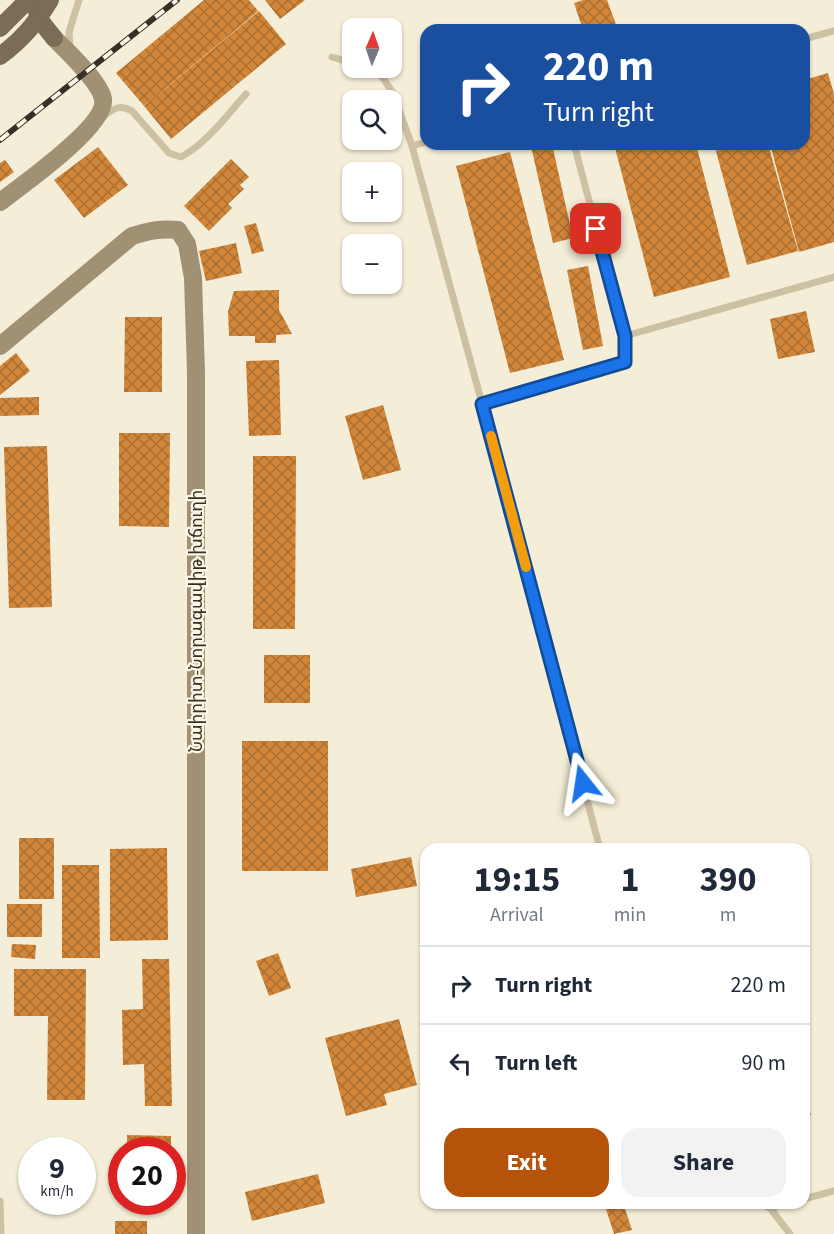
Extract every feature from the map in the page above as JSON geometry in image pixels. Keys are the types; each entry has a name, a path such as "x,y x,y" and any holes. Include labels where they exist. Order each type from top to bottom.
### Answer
{"main road":[{"path":"0,28 28,0"},
{"path":"34,0 39,19 54,38"},
{"path":"0,56 19,42 39,19 50,0"},
{"path":"54,38 52,13 55,0"},
{"path":"19,42 36,38 54,38"}],"street":[{"path":"0,202 94,124 104,103 103,96 86,72 54,38"},
{"name":"Նաիրիտ-Նորագավիթ խճուղի","path":"0,346 132,236 148,230 165,228 178,230 187,244 193,279 196,373 196,1234"}],"lane":[{"path":"70,55 69,32 79,0"},
{"path":"810,37 834,31"},
{"path":"332,57 342,60"},
{"path":"383,78 393,93 412,146 598,843"},
{"path":"94,124 113,109 125,107 132,111 169,153 181,157 210,133 246,94"},
{"path":"412,146 420,144"},
{"path":"482,404 625,362 625,336 575,150"},
{"path":"625,336 834,276"},
{"path":"810,1197 834,1191"},
{"path":"0,1201 1,1234"},
{"path":"771,1209 790,1234"}],"building":[{"path":"204,0 249,0 258,11 144,106 116,73"},
{"path":"265,0 305,0 280,19"},
{"path":"583,0 607,0 616,24 581,24 574,3"},
{"path":"259,11 286,44 171,139 144,106"},
{"path":"828,73 834,94 834,242 799,252 772,150 810,150 810,78"},
{"path":"98,147 128,185 84,218 54,180"},
{"path":"532,150 553,150 573,238 553,243"},
{"path":"616,150 698,150 730,277 654,297"},
{"path":"716,150 770,150 798,251 747,265"},
{"path":"510,152 564,360 510,373 456,166"},
{"path":"231,159 249,177 240,185 244,189 228,204 232,208 209,231 184,206"},
{"path":"5,160 14,172 0,182 0,163"},
{"path":"256,223 264,251 252,254 244,226"},
{"path":"236,243 242,273 206,281 199,251"},
{"path":"588,266 603,346 583,350 567,270"},
{"path":"279,290 279,310 292,334 276,335 276,343 255,343 255,336 229,336 228,311 234,291"},
{"path":"806,311 815,352 778,359 770,319"},
{"path":"125,317 162,317 162,392 124,392"},
{"path":"16,353 30,371 0,395 0,366"},
{"path":"279,360 281,435 249,436 246,361"},
{"path":"39,397 39,415 0,416 0,398"},
{"path":"383,405 401,470 363,480 345,416"},
{"path":"119,433 170,433 169,527 119,526"},
{"path":"47,446 52,607 9,608 4,447"},
{"path":"253,456 296,456 295,629 253,629"},
{"path":"264,655 310,655 310,703 264,703"},
{"path":"242,741 328,741 328,871 242,871"},
{"path":"19,838 54,838 54,899 19,899"},
{"path":"167,848 168,940 110,941 110,849"},
{"path":"411,857 417,886 356,897 351,869"},
{"path":"62,865 99,865 100,958 62,958"},
{"path":"7,904 42,904 42,937 7,937"},
{"path":"12,944 36,945 35,959 11,957"},
{"path":"278,953 291,988 269,996 256,961"},
{"path":"142,959 169,959 172,1106 145,1106 144,1064 123,1065 122,1010 143,1009"},
{"path":"14,969 86,969 85,1100 47,1100 48,1016 14,1016"},
{"path":"399,1019 417,1085 384,1094 387,1105 346,1116 325,1038"},
{"path":"127,1135 171,1136 171,1137 127,1137"},
{"path":"318,1174 325,1203 252,1221 245,1192"},
{"path":"606,1209 625,1209 632,1230 614,1234"},
{"path":"115,1221 147,1221 147,1234 115,1234"}],"railway":[{"path":"0,140 177,0"}],"slow traffic":[{"path":"491,436 526,567"}],"route":[{"path":"583,783 482,404 625,362 625,336 596,229"}]}
